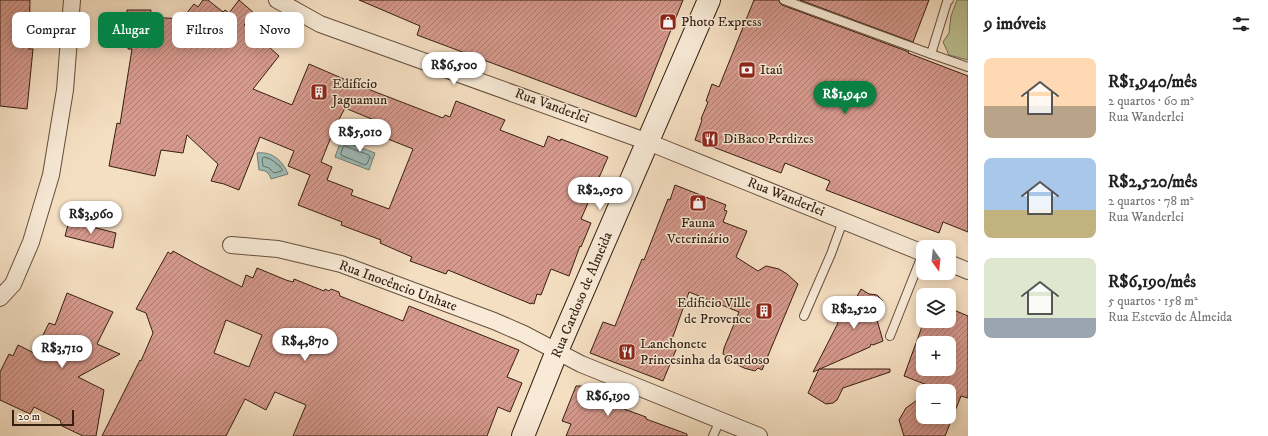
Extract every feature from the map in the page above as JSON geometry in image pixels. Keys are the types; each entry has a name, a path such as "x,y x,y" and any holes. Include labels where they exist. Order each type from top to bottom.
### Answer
{"main road":[{"name":"Rua Cardoso de Almeida","path":"523,436 557,351 708,0"}],"street":[{"path":"0,298 13,284 28,249 51,175 65,90 72,0"},
{"name":"Rua Vanderlei","path":"277,0 320,24 648,142"},
{"name":"Rua Wanderlei","path":"648,142 916,250"},
{"name":"Rua Inocêncio Unhate","path":"231,245 278,249 341,264 494,321 524,334 581,364 759,436"},
{"path":"956,266 968,271"}],"lane":[{"path":"784,0 968,67"},
{"path":"931,54 947,2 949,0"},
{"path":"804,316 831,254 843,221"},
{"path":"890,336 916,271"},
{"path":"713,436 720,420"}],"green space":[{"path":"957,0 968,0 968,60 949,55 943,42 949,33 951,16"}],"water":[{"path":"341,140 375,153 369,170 335,157"},
{"path":"257,153 272,155 280,161 288,174 271,179 266,172 259,170"}],"building":[{"path":"0,0 30,0 30,12 12,12 12,48 33,49 27,109 0,106"},
{"path":"203,0 208,0 223,12 188,12 194,4 198,7"},
{"path":"239,0 253,12 245,12 245,48 270,48 279,56 253,89 292,105 309,64 360,86 443,118 445,115 450,117 456,101 505,120 500,130 544,147 548,136 560,141 561,139 608,157 581,219 591,223 581,247 580,246 569,276 551,269 541,295 537,294 534,304 531,304 448,270 446,274 410,261 412,257 380,243 381,240 341,225 342,222 298,205 310,175 288,166 294,151 260,137 239,190 211,181 218,164 187,135 183,153 161,150 155,176 109,166 117,123 120,124 132,49 128,48 164,48 164,18 172,18 172,48 237,48 237,12 230,12","holes":["345,108 374,120 372,125 386,130 383,137 413,149 389,209 351,195 353,190 327,180 332,167 321,162 335,127"]},
{"path":"359,0 683,0 636,117 417,35 420,26"},
{"path":"754,0 779,0 782,5 909,52 908,53 968,76 968,232 943,222 939,233 826,190 830,181 785,163 781,173 695,140 708,102 706,101 712,84 719,87"},
{"path":"800,0 929,0 913,42"},
{"path":"127,10 151,10 151,12 127,12"},
{"path":"675,185 726,205 724,210 727,211 723,222 747,231 736,257 758,271 766,266 779,269 798,284 762,370 758,368 755,371 744,368 726,359 726,356 723,354 724,348 739,312 689,292 671,342 678,345 663,381 590,353 603,322 615,326 642,259 644,260"},
{"path":"69,221 116,233 113,248 65,236"},
{"path":"173,251 242,287 246,275 253,278 257,268 286,280 293,282 294,279 324,291 325,289 329,291 331,289 339,292 340,296 403,321 409,306 519,350 507,377 522,383 510,412 498,407 487,436 293,436 306,405 275,392 266,410 245,399 226,436 102,436 140,360 141,361 153,333 146,313 136,309 168,252 171,254","holes":["226,320 262,335 249,367 214,353"]},
{"path":"861,289 869,294 877,295 882,300 884,308 877,320 883,341 873,345 871,344 870,347 813,372 848,302 853,304"},
{"path":"67,293 113,312 97,344 120,354 78,377 104,390 96,436 83,436 62,426 60,420 34,407 30,414 0,400 0,372 9,354 13,356 18,345 34,353 49,323 55,325"},
{"path":"956,311 968,316 968,398 961,396 956,408 956,384 925,384 904,376 916,343 916,376 956,376 956,336 919,336 921,328 956,328"},
{"path":"819,369 890,369 890,372 843,388 837,400 833,403 826,404 808,393"},
{"path":"576,386 588,386 627,401 624,409 687,434 687,436 566,436 571,424 562,421"},
{"path":"916,401 916,424 950,424 945,436 904,436 899,420 906,408"}],"place":[{"name":"Photo Express","path":"668,22"},
{"name":"Itaú","path":"747,70"},
{"name":"Edifício Jaguamun","path":"319,92"},
{"name":"DiBaco Perdizes","path":"710,139"},
{"name":"Fauna Veterinário","path":"698,203"},
{"name":"Edificio Ville de Provence","path":"764,311"},
{"name":"Lanchonete Princesinha da Cardoso","path":"627,352"}]}
